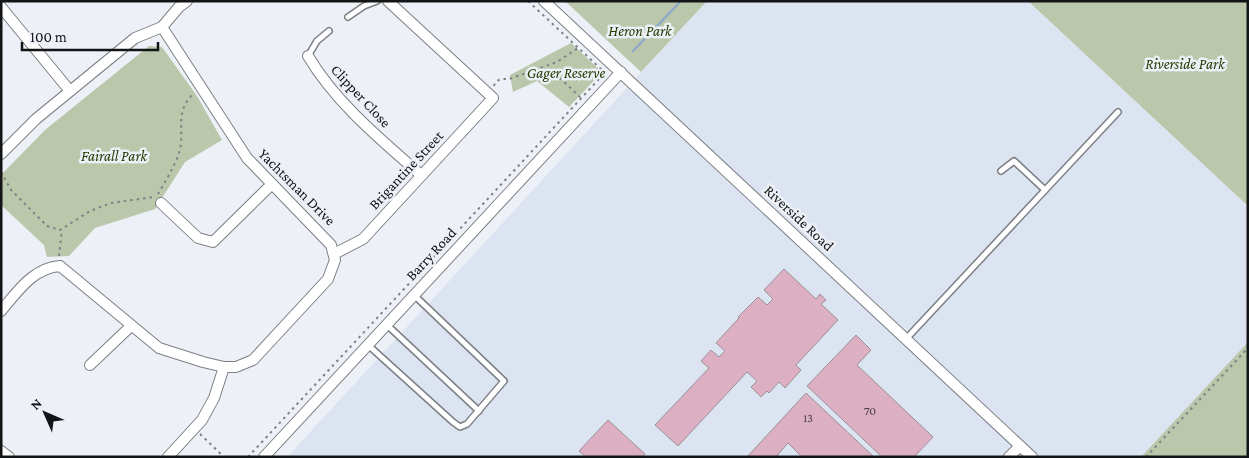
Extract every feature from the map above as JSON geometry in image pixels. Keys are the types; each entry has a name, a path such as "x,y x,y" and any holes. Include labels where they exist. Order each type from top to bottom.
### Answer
{"street":[{"path":"1,154 36,120 70,91 135,38 162,27 179,7 187,1"},
{"path":"388,1 493,98"},
{"name":"Riverside Road","path":"544,1 1032,457"},
{"path":"5,10 70,91"},
{"name":"Yachtsman Drive","path":"162,27 246,158 271,186 324,236 334,254"},
{"name":"Clipper Close","path":"308,56 318,74 361,122 421,175"},
{"name":"Barry Road","path":"264,457 621,72"},
{"name":"Brigantine Street","path":"334,254 363,239 493,98"},
{"path":"160,203 198,238 213,242 271,186"},
{"path":"1,311 30,278 47,267 60,266 159,348 224,367 236,367 253,360 328,279 334,267 334,254"},
{"path":"90,366 131,326"},
{"path":"168,457 202,420 214,398 224,367"},
{"path":"1009,457 1020,446"},
{"path":"1,451 9,457"}],"lane":[{"path":"348,17 364,6 377,1"},
{"name":"Clipper Close","path":"308,56 317,41 329,31"},
{"path":"906,339 1118,112"},
{"path":"1001,171 1014,161 1045,190"},
{"path":"368,345 460,427 467,424 479,412 503,384 502,378 414,295"},
{"path":"387,324 479,412"}],"path":[{"path":"248,457 582,99 603,72 528,1"},
{"path":"493,98 495,83 556,62 578,48"},
{"path":"535,69 561,79 582,99"},
{"path":"1,172 11,190 47,226 62,230 90,211 111,203 142,199 158,194 178,156 180,116 189,98 202,87"},
{"path":"61,255 62,230"},
{"path":"1146,457 1248,348"},
{"path":"200,434 224,457"}],"shaded area":[{"path":"707,1 1028,1 1248,206 1248,342 1141,457 287,457"}],"green space":[{"name":"Heron Park","path":"565,1 707,1 641,72"},
{"name":"Riverside Park","path":"1028,1 1248,1 1248,206"},
{"name":"Gager Reserve","path":"571,43 602,72 569,107 537,81 513,92 510,75"},
{"name":"Fairall Park","path":"149,46 162,47 197,96 222,140 185,162 155,209 95,228 69,256 47,257 44,245 1,205 1,175 45,130"},
{"path":"1248,342 1248,457 1141,457"}],"building":[{"path":"784,269 816,299 820,294 826,300 821,304 838,320 796,365 801,370 785,388 779,382 769,393 767,391 761,397 751,387 757,381 747,372 678,446 655,425 709,368 701,361 711,350 719,357 725,351 716,343 738,317 758,297 767,305 773,299 764,290"},
{"path":"856,335 871,350 857,365 933,437 914,457 882,457 807,386"},
{"path":"806,393 874,457 802,457 788,443 776,457 747,457"},
{"path":"608,420 645,454 643,457 586,457 579,451"}],"waterway":[{"path":"633,51 681,1"}]}
